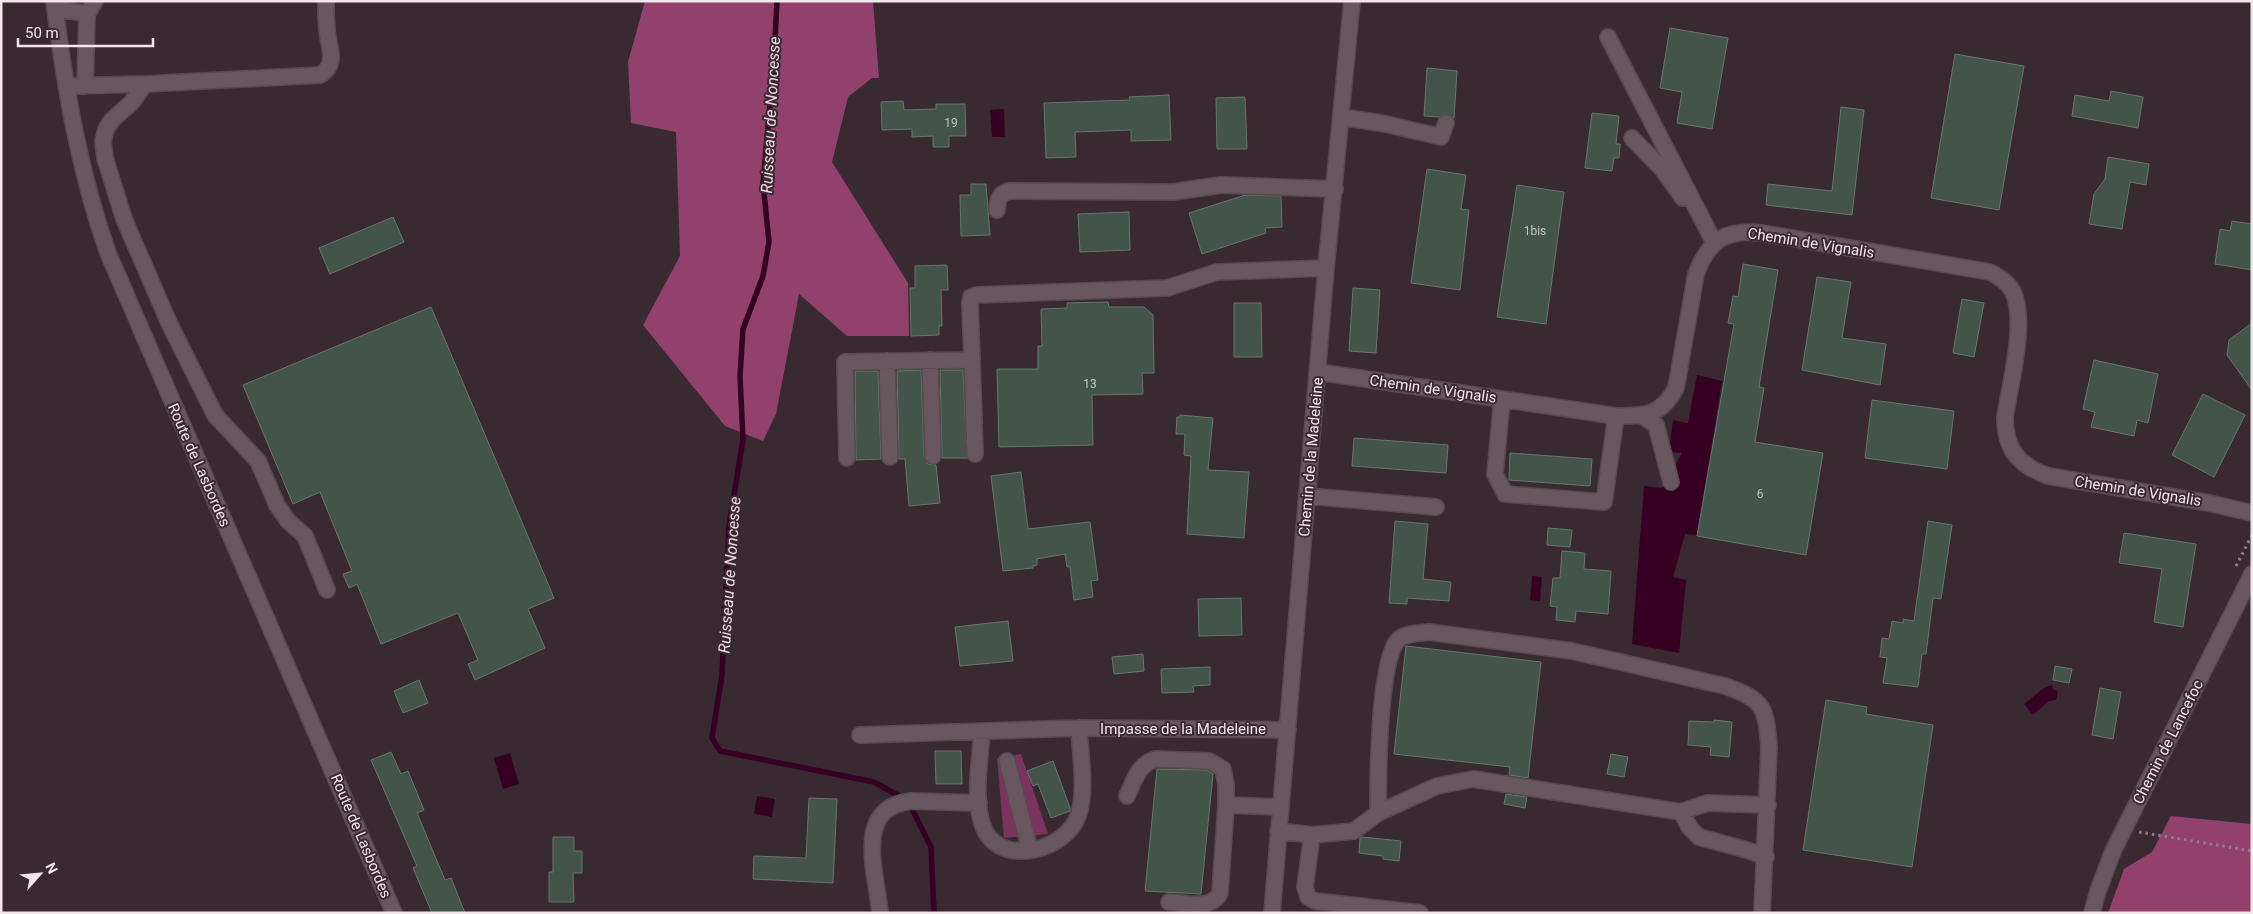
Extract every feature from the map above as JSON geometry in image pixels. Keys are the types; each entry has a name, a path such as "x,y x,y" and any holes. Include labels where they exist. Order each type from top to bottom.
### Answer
{"street":[{"path":"66,86 320,75 326,71 332,57 327,30 326,1"},
{"name":"Chemin de la Madeleine","path":"1272,913 1326,268 1352,1"},
{"path":"55,5 91,7 85,86"},
{"name":"Route de Lasbordes","path":"55,5 66,86 83,172 108,253 394,913"},
{"path":"1608,37 1714,242"},
{"path":"146,84 132,102 112,120 106,129 103,142 124,219 170,325 215,415 258,461 277,505 288,521 304,536 327,590"},
{"path":"1342,116 1442,137 1446,123"},
{"path":"1632,138 1663,170 1714,242"},
{"path":"997,210 998,198 1002,193 1009,191 1173,192 1221,185 1335,189"},
{"name":"Chemin de Vignalis","path":"1318,372 1616,416 1642,416 1657,411 1669,400 1676,388 1696,274 1703,256 1714,242 1725,236 1740,232 1757,232 1990,272 2003,280 2012,291 2018,307 2020,324 2005,417 2005,433 2011,448 2020,461 2031,470 2048,476 2209,503 2252,513"},
{"path":"975,454 971,297 977,294 1167,288 1217,272 1326,268"},
{"path":"930,360 933,456"},
{"path":"847,458 845,362 972,360"},
{"path":"887,361 890,457"},
{"path":"1502,398 1495,474 1505,494 1604,502 1616,416"},
{"path":"1642,416 1656,425 1671,482"},
{"path":"1308,496 1436,507"},
{"name":"Chemin de Lancefoc","path":"2092,913 2105,870 2252,574"},
{"path":"1378,813 1378,755 1388,664 1392,649 1399,639 1413,634 1429,632 1572,651 1667,672 1744,692 1761,704 1768,724 1768,806 1762,913"},
{"name":"Impasse de la Madeleine","path":"982,732 979,803 982,823 986,832 999,846 1018,851 1042,847 1061,838 1075,824 1079,815 1081,781 1079,728"},
{"name":"Impasse de la Madeleine","path":"860,735 1079,728 1288,730"},
{"path":"1127,796 1138,772 1149,760 1156,758 1209,761 1223,769 1226,784 1226,805 1218,899 1208,904 1169,902"},
{"path":"1007,761 1030,850"},
{"path":"1278,831 1312,835 1354,831 1378,813 1437,786 1473,779 1681,812 1707,803 1768,806"},
{"path":"880,913 872,843 873,831 877,821 885,811 901,802 911,800 979,803"},
{"path":"1226,805 1280,807"},
{"path":"1681,812 1690,828 1699,837 1766,857"},
{"path":"1312,835 1305,887 1308,896 1315,901 1420,913"}],"path":[{"path":"2124,830 2252,851"}],"shaded area":[{"path":"645,1 873,1 879,78 872,78 848,97 832,162 908,283 909,336 847,336 799,294 776,414 763,441 725,426 643,325 680,256 676,132 631,123 628,62"},
{"path":"1004,109 1005,137 992,137 990,110"},
{"path":"1697,375 1722,381 1697,535 1685,534 1673,577 1686,580 1679,653 1632,644 1644,486 1662,488 1682,453 1669,452 1673,420 1688,423"},
{"path":"1532,576 1542,577 1540,601 1530,600"},
{"path":"2052,685 2053,689 2058,691 2056,700 2049,701 2033,715 2024,704 2044,688"},
{"path":"510,753 519,784 503,789 494,758"},
{"path":"1021,754 1048,834 1004,838 997,758"},
{"path":"757,796 775,799 772,817 754,814"},
{"path":"2171,816 2252,824 2252,913 2108,913 2124,869 2152,852"}],"building":[{"path":"1670,28 1728,38 1712,129 1677,123 1682,92 1660,88"},
{"path":"1955,54 2024,66 1999,210 1931,198"},
{"path":"1427,68 1457,71 1454,118 1445,114 1439,117 1424,116"},
{"path":"2111,91 2143,97 2138,128 2072,116 2075,95 2109,101"},
{"path":"1169,95 1171,140 1131,141 1131,130 1075,132 1076,157 1046,158 1044,103 1130,100 1129,97"},
{"path":"1245,97 1247,149 1217,149 1216,98"},
{"path":"903,101 904,110 936,109 936,104 965,104 966,136 949,136 949,147 933,147 933,136 912,137 912,129 882,130 881,102"},
{"path":"1841,107 1864,110 1852,215 1766,205 1768,184 1832,191"},
{"path":"1592,113 1619,116 1616,144 1620,144 1619,158 1614,158 1612,171 1585,168"},
{"path":"2108,157 2149,164 2146,185 2130,182 2122,229 2089,224 2094,194 2105,179"},
{"path":"1427,169 1466,175 1461,209 1469,210 1460,290 1411,283"},
{"path":"971,184 986,184 990,235 961,236 960,195 971,195"},
{"path":"1517,185 1564,192 1546,324 1497,317"},
{"path":"1245,195 1281,196 1282,227 1265,228 1266,233 1202,254 1189,213"},
{"path":"1129,212 1130,250 1080,252 1078,214"},
{"path":"393,217 404,242 330,274 319,248"},
{"path":"2232,221 2252,224 2252,270 2215,264 2220,229 2230,231"},
{"path":"1743,264 1778,270 1759,387 1764,388 1755,442 1823,453 1806,555 1697,536 1734,324 1728,323 1733,296 1738,297"},
{"path":"947,265 948,290 941,290 942,326 939,326 939,335 911,336 910,288 915,288 915,266"},
{"path":"1817,277 1851,282 1842,338 1886,344 1880,385 1802,370"},
{"path":"1353,288 1380,290 1376,353 1349,351"},
{"path":"1962,299 1984,303 1974,357 1953,353"},
{"path":"1108,302 1109,307 1144,307 1153,315 1154,373 1142,373 1143,394 1092,395 1093,445 999,447 997,369 1038,369 1038,346 1042,346 1041,309 1067,308 1067,303"},
{"path":"1234,303 1261,303 1262,357 1234,357"},
{"path":"431,307 554,598 528,609 545,648 475,680 468,664 478,660 458,613 381,644 357,584 349,588 343,574 352,571 320,492 293,504 243,385"},
{"path":"2252,323 2252,390 2227,355 2229,340"},
{"path":"2094,360 2158,374 2148,423 2137,420 2134,436 2091,427 2095,412 2083,409"},
{"path":"921,370 924,456 928,464 936,465 940,503 909,506 905,459 899,459 897,371"},
{"path":"940,370 963,370 967,458 942,458"},
{"path":"855,371 878,371 881,459 856,460"},
{"path":"2203,394 2245,415 2214,477 2172,455"},
{"path":"1872,400 1954,411 1947,469 1865,458"},
{"path":"1180,415 1213,418 1208,470 1249,472 1244,538 1187,534 1191,456 1184,455 1185,434 1176,434 1177,417 1180,417"},
{"path":"1354,438 1448,445 1446,473 1352,466"},
{"path":"1510,453 1592,459 1590,486 1509,480"},
{"path":"1021,472 1028,529 1090,522 1098,580 1091,581 1093,597 1074,600 1070,567 1067,567 1065,554 1037,559 1037,565 1033,566 1033,568 1003,571 991,476"},
{"path":"1395,521 1428,524 1423,579 1451,582 1449,601 1407,598 1407,604 1389,603"},
{"path":"1928,521 1952,525 1941,599 1933,598 1926,654 1922,654 1918,687 1883,683 1887,658 1880,657 1882,638 1889,639 1892,621 1903,623 1903,619 1914,621"},
{"path":"1548,528 1572,530 1570,547 1547,545"},
{"path":"2124,533 2196,544 2183,627 2154,622 2162,569 2119,563"},
{"path":"1562,551 1585,553 1584,569 1611,571 1608,614 1576,611 1575,622 1556,620 1557,607 1550,606 1553,578 1560,578"},
{"path":"1241,598 1242,635 1199,636 1198,599"},
{"path":"1008,621 1013,661 960,666 955,627"},
{"path":"1406,646 1541,662 1528,778 1509,775 1510,767 1394,754"},
{"path":"1143,654 1144,671 1114,674 1112,657"},
{"path":"2055,666 2072,669 2069,683 2053,680"},
{"path":"1210,667 1210,685 1193,686 1194,692 1162,693 1161,669"},
{"path":"419,680 428,703 403,713 394,691"},
{"path":"2100,688 2121,692 2113,739 2092,735"},
{"path":"1826,700 1867,707 1866,714 1933,725 1912,867 1803,850"},
{"path":"1714,720 1732,722 1729,757 1710,755 1711,747 1688,745 1689,721 1714,722"},
{"path":"935,751 961,751 962,784 936,784"},
{"path":"391,752 401,774 408,771 424,810 417,813 445,880 451,878 465,913 432,913 413,868 417,866 371,760"},
{"path":"1611,754 1628,757 1624,777 1607,774"},
{"path":"1053,761 1070,811 1051,818 1038,784 1033,786 1027,771"},
{"path":"1157,769 1206,770 1213,774 1201,894 1145,891"},
{"path":"1506,794 1527,797 1525,808 1504,804"},
{"path":"809,798 837,799 833,883 753,879 754,856 806,858"},
{"path":"553,837 574,837 574,851 582,851 582,873 573,873 574,902 549,902 549,872 553,872"},
{"path":"1360,838 1401,841 1399,861 1383,859 1383,856 1359,853"}],"waterway":[{"name":"Ruisseau de Noncesse","path":"777,1 763,183 769,242 763,276 743,329 740,376 743,440 729,526 722,675 712,738 720,751 874,782 903,798"},
{"name":"Ruisseau de Noncesse","path":"911,807 931,847 934,913"}]}
